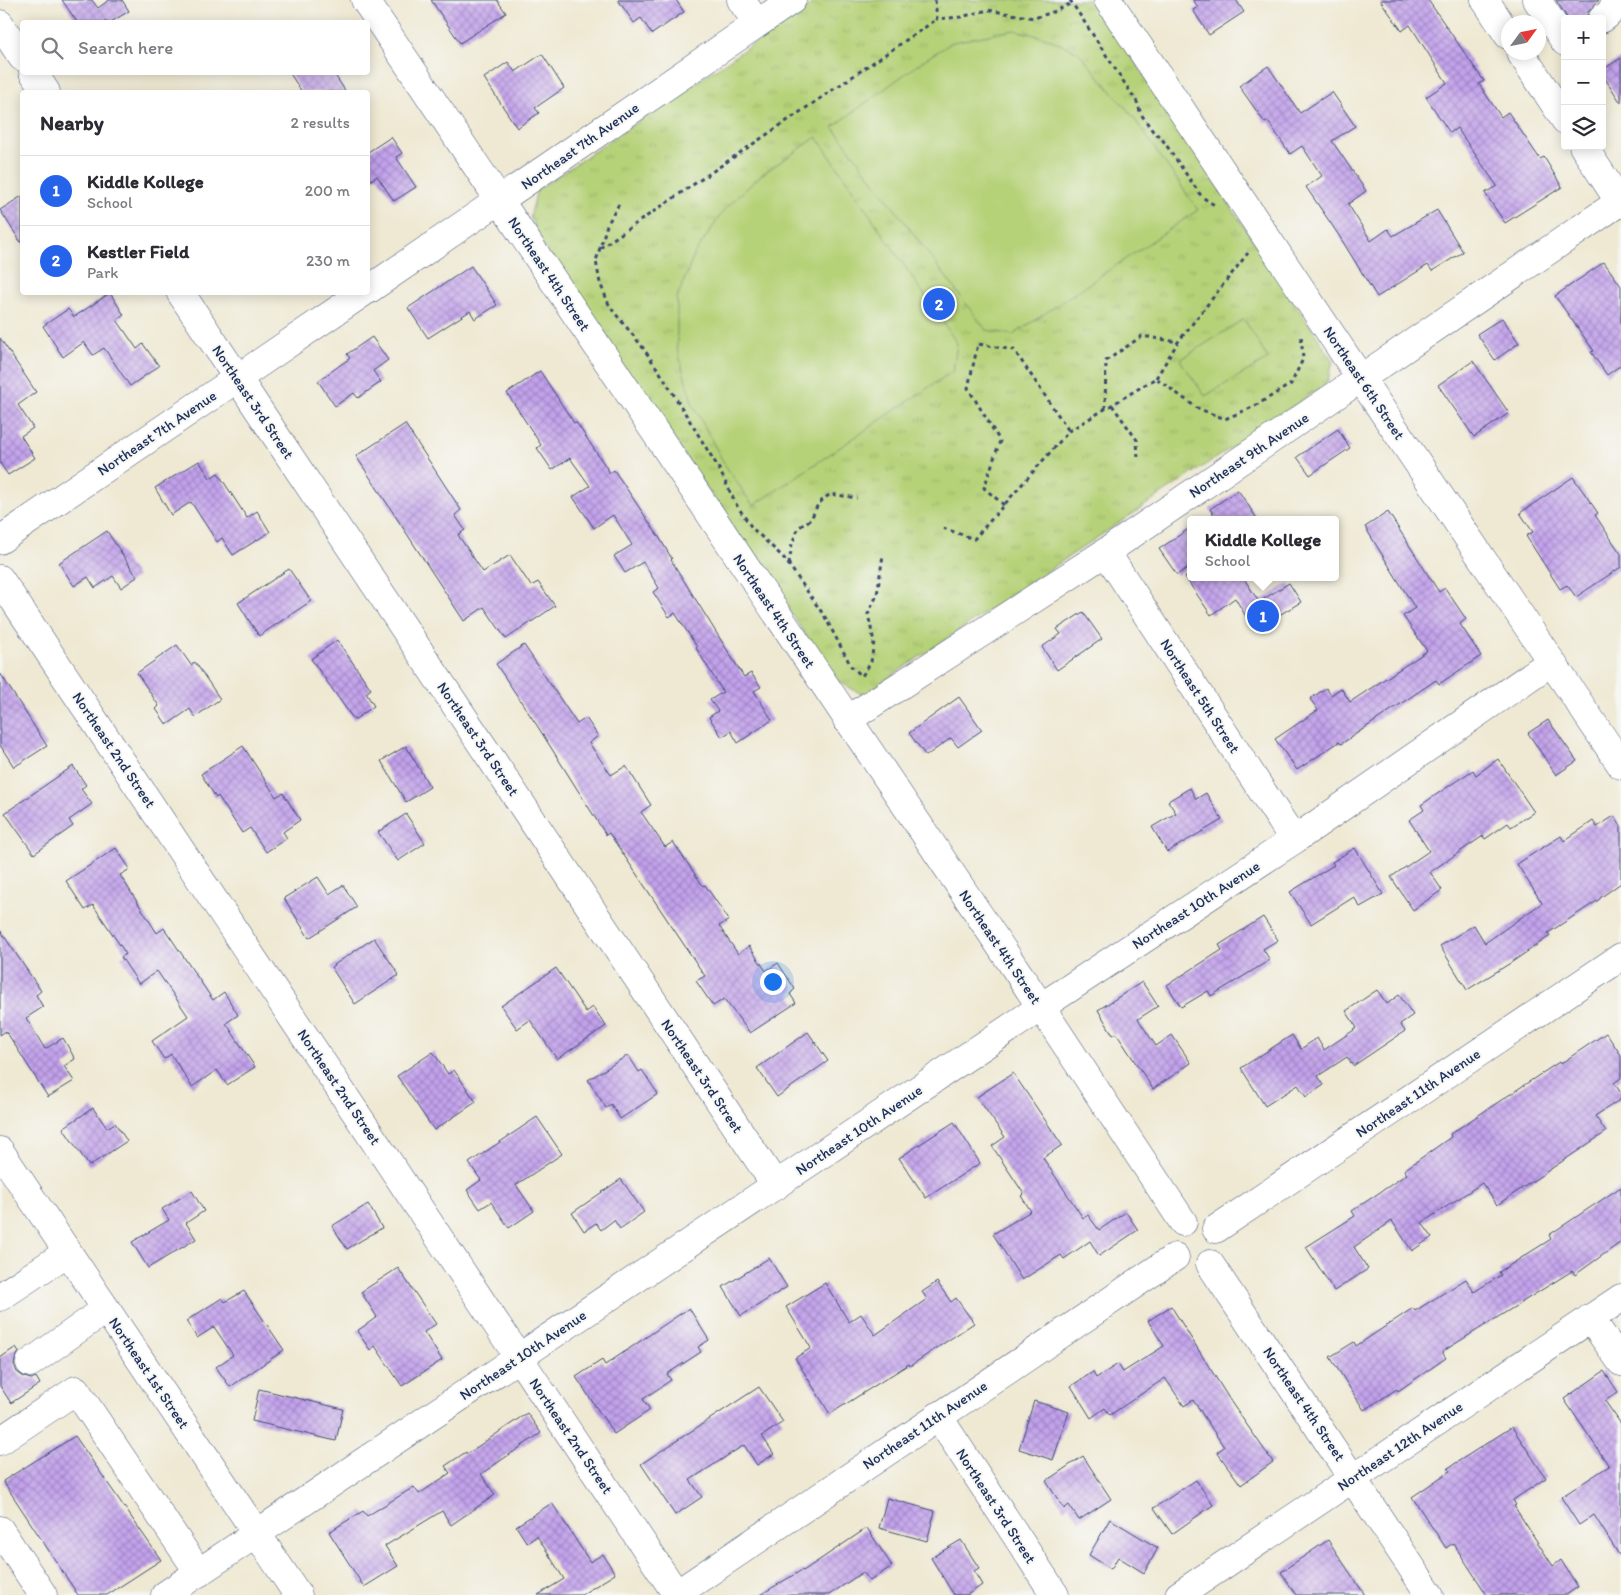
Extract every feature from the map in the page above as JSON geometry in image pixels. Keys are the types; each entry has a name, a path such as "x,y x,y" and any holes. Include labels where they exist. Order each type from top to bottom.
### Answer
{"street":[{"name":"Northeast 4th Street","path":"365,0 1041,1007 1183,1222"},
{"path":"741,0 756,23"},
{"name":"Northeast 7th Avenue","path":"370,289 792,0"},
{"name":"Northeast 6th Street","path":"1108,0 1621,766"},
{"path":"1485,0 1501,24"},
{"path":"1537,0 1561,38"},
{"path":"1606,16 1614,7 1615,0"},
{"path":"0,24 20,54"},
{"path":"1561,49 1526,62 1561,114"},
{"path":"35,75 45,90"},
{"path":"1586,150 1621,202"},
{"name":"Northeast 9th Avenue","path":"848,720 1106,552 1621,202"},
{"name":"Northeast 3rd Street","path":"182,295 776,1186"},
{"name":"Northeast 7th Avenue","path":"0,540 360,295"},
{"name":"Northeast 5th Street","path":"1106,552 1294,840"},
{"name":"Northeast 2nd Street","path":"0,579 676,1595"},
{"name":"Northeast 10th Avenue","path":"165,1595 1041,1007 1294,840 1551,662"},
{"name":"Northeast 11th Avenue","path":"1216,1229 1621,957"},
{"name":"Northeast 1st Street","path":"0,1151 298,1595"},
{"path":"1199,1219 1207,1221 1216,1229 1220,1240 1220,1248 1217,1257 1210,1264 1195,1269 1187,1267 1175,1257 1171,1247 1171,1239 1173,1232 1183,1222 1199,1219"},
{"path":"0,1297 68,1252"},
{"name":"Northeast 11th Avenue","path":"676,1595 1175,1257"},
{"name":"Northeast 4th Street","path":"1210,1264 1430,1595"},
{"name":"Northeast 12th Avenue","path":"1179,1595 1621,1298"},
{"path":"30,1363 106,1309"},
{"path":"1590,1318 1621,1362"},
{"path":"0,1441 76,1390 199,1573"},
{"name":"Northeast 3rd Street","path":"938,1416 1055,1595"},
{"path":"0,1530 43,1595"}],"path":[{"path":"935,0 937,19"},
{"path":"600,249 937,19 961,17 988,10 1034,18 1053,12 1071,1 1137,102 1141,114 1152,130 1162,139 1202,197 1216,206"},
{"path":"619,204 607,226 596,261 600,283 610,308 641,345 661,374 718,467 736,504 752,528 789,565 825,617 851,666 862,676 871,662 874,642 868,614 877,595 883,555"},
{"path":"1242,245 1253,261"},
{"path":"943,528 974,539 1069,431 1156,378 1178,342 1248,253"},
{"path":"1156,378 1197,408 1225,420 1254,406 1291,384 1303,359 1301,332"},
{"path":"1105,409 1106,361 1142,336 1178,342"},
{"path":"1004,505 984,488 1000,440 968,388 978,344 1014,350 1069,431"},
{"path":"1112,404 1137,440 1138,459"},
{"path":"789,565 792,544 798,528 811,519 818,504 830,494 857,498"}],"green space":[{"path":"818,0 1094,0 1333,361 1327,383 863,695 836,680 544,247 530,217 537,190"},
{"path":"1014,30 1047,38 1078,52 1131,114 1198,210 1013,335 986,330 833,127 924,60 953,42"},
{"path":"817,137 957,343 953,371 753,506 725,465 692,403 677,348 677,298 695,253 725,209 761,175"},
{"path":"1244,319 1268,359 1205,396 1180,360"}],"building":[{"path":"62,0 92,0 98,8 109,0 122,0 129,11 114,20 76,20"},
{"path":"431,0 497,0 506,13 460,43"},
{"path":"618,0 676,0 684,12 652,34 641,18 634,23"},
{"path":"1193,0 1236,0 1244,12 1209,35 1193,10 1198,7"},
{"path":"1380,0 1428,0 1484,81 1479,84 1501,117 1508,112 1540,159 1544,157 1562,187 1505,223 1485,193 1497,186 1457,128 1450,133 1426,97 1447,83 1410,25 1402,31"},
{"path":"1556,0 1599,0 1587,15 1565,15"},
{"path":"542,54 564,88 535,108 539,113 517,128 484,78 508,62 515,72"},
{"path":"1621,58 1621,103 1606,80 1606,67"},
{"path":"1268,66 1300,113 1332,92 1355,126 1332,141 1366,191 1348,204 1371,241 1388,229 1393,236 1437,210 1463,252 1432,271 1428,265 1377,297 1306,187 1322,176 1302,146 1290,154 1268,121 1265,123 1239,86"},
{"path":"291,75 335,75 345,90 301,90"},
{"path":"391,137 402,153 396,157 416,187 394,201 377,176 370,181 370,151"},
{"path":"20,197 20,241 0,210"},
{"path":"1604,262 1621,286 1621,365 1607,375 1591,352 1594,351 1555,296"},
{"path":"471,266 497,305 475,319 470,311 428,338 408,308"},
{"path":"107,295 111,295 124,315 117,320 137,349 143,344 159,366 130,386 104,348 93,355 84,342 63,357 43,326 68,309 74,317"},
{"path":"1502,318 1519,343 1495,360 1477,334"},
{"path":"372,337 388,360 373,371 381,382 358,398 354,393 335,406 318,381 350,358 347,354"},
{"path":"0,338 36,392 18,405 33,428 21,436 35,458 8,475 0,463"},
{"path":"1473,361 1509,413 1474,437 1438,385"},
{"path":"540,371 574,423 576,422 610,473 614,470 659,537 671,560 744,677 751,673 761,687 754,691 772,720 738,743 731,731 722,737 709,717 718,711 710,700 723,692 675,613 669,617 653,592 659,588 643,562 625,573 614,556 632,545 613,515 594,528 573,497 590,486 570,458 552,470 537,448 541,445 507,393"},
{"path":"405,424 461,510 455,515 465,530 458,535 483,572 510,555 531,586 538,582 555,606 506,639 484,607 464,621 356,456"},
{"path":"1338,429 1350,448 1310,475 1297,457"},
{"path":"199,461 210,478 218,473 247,518 257,511 270,532 233,555 222,538 217,542 191,502 171,515 155,488"},
{"path":"1573,477 1598,513 1595,515 1621,554 1621,567 1576,597 1567,585 1560,589 1526,536 1533,532 1520,513"},
{"path":"1238,490 1255,516 1214,516 1210,509"},
{"path":"1388,512 1439,592 1445,588 1466,619 1460,624 1481,656 1439,684 1436,680 1341,744 1339,742 1297,770 1275,739 1318,710 1310,699 1326,688 1331,695 1341,688 1350,702 1427,651 1403,616 1415,608 1365,527"},
{"path":"1187,530 1187,568 1177,575 1159,549"},
{"path":"107,531 137,577 121,588 113,576 95,588 88,577 74,586 59,563"},
{"path":"289,569 311,601 259,636 238,603"},
{"path":"1188,581 1246,581 1259,602 1289,583 1301,602 1254,630 1235,598 1211,615"},
{"path":"1083,612 1102,639 1057,670 1042,647 1061,634 1057,629"},
{"path":"337,640 371,689 366,693 374,706 354,720 311,659"},
{"path":"177,645 191,665 195,662 220,699 195,717 190,709 167,725 156,709 159,706 137,673"},
{"path":"524,645 577,724 586,718 598,736 589,743 611,775 626,766 651,805 641,812 665,847 673,842 729,920 719,926 738,954 749,946 766,971 778,963 795,989 790,994 796,1003 750,1033 724,999 713,1006 696,981 705,976 609,833 606,835 496,664"},
{"path":"0,673 47,746 14,767 0,745"},
{"path":"959,697 982,730 958,747 951,738 926,756 909,733"},
{"path":"1548,720 1577,761 1556,775 1528,733"},
{"path":"243,746 276,797 283,793 300,820 283,832 287,838 266,852 250,828 242,833 201,774"},
{"path":"406,746 430,787 406,802 381,761"},
{"path":"1498,759 1534,812 1511,827 1508,823 1485,839 1483,836 1430,872 1442,890 1413,910 1391,877 1429,851 1409,820 1424,810 1421,805 1473,770 1476,775"},
{"path":"73,766 86,785 81,789 92,804 69,820 73,826 34,854 5,813"},
{"path":"1190,788 1196,799 1206,793 1222,820 1167,852 1152,827 1176,813 1168,801"},
{"path":"406,814 425,843 398,861 378,832"},
{"path":"1614,816 1621,826 1621,883 1548,933 1550,936 1467,990 1440,946 1474,925 1485,943 1542,903 1517,864 1561,836 1564,841 1593,821 1597,827"},
{"path":"116,848 130,869 120,875 157,933 164,928 213,1000 224,992 238,1015 226,1023 255,1067 227,1085 217,1070 192,1087 171,1054 164,1059 152,1041 188,1016 157,971 139,984 121,957 126,954 93,905 85,910 66,881"},
{"path":"1355,848 1383,894 1360,907 1354,897 1311,924 1290,892 1334,865 1332,862"},
{"path":"318,877 329,894 343,885 357,907 309,938 284,898"},
{"path":"1263,917 1278,940 1263,949 1270,960 1211,996 1208,991 1181,1007 1167,985 1222,950 1219,945"},
{"path":"0,930 41,991 36,995 43,1007 26,1018 45,1049 63,1038 75,1059 64,1066 74,1081 48,1097 6,1031 0,1035"},
{"path":"374,938 399,975 355,1004 331,967"},
{"path":"556,968 586,1012 593,1007 606,1026 557,1059 530,1020 517,1029 501,1006"},
{"path":"1142,982 1158,1006 1138,1019 1156,1046 1172,1035 1191,1063 1153,1089 1116,1033 1113,1035 1098,1010"},
{"path":"1377,990 1387,1004 1399,995 1413,1015 1400,1024 1405,1031 1353,1066 1347,1057 1318,1076 1324,1085 1306,1097 1298,1085 1265,1106 1241,1068 1292,1035 1301,1049 1317,1038 1324,1050 1357,1028 1346,1011"},
{"path":"808,1032 828,1061 777,1097 757,1068"},
{"path":"1606,1033 1621,1055 1621,1078 1614,1083 1621,1093 1621,1099 1595,1116 1606,1132 1497,1205 1482,1183 1422,1223 1432,1237 1412,1251 1392,1221 1354,1247 1368,1269 1334,1291 1306,1247 1355,1216 1352,1211 1407,1174 1404,1170 1451,1137 1450,1134"},
{"path":"433,1052 448,1074 454,1070 476,1102 434,1130 397,1076"},
{"path":"628,1055 639,1072 642,1070 658,1094 620,1119 611,1104 606,1108 588,1080"},
{"path":"1013,1073 1062,1145 1043,1158 1083,1218 1088,1215 1099,1230 1126,1212 1138,1230 1099,1256 1090,1241 1064,1259 1061,1255 1022,1280 993,1234 1031,1211 1021,1196 1024,1194 992,1146 1005,1137 977,1097"},
{"path":"93,1108 107,1128 115,1123 127,1141 89,1166 63,1128"},
{"path":"537,1117 562,1154 516,1185 534,1211 509,1228 491,1202 480,1209 467,1190 481,1180 469,1163"},
{"path":"954,1122 980,1163 926,1198 899,1158"},
{"path":"621,1179 644,1212 620,1229 614,1220 601,1230 596,1223 584,1231 572,1213"},
{"path":"1621,1187 1621,1242 1575,1275 1572,1271 1442,1352 1446,1358 1398,1391 1397,1389 1364,1410 1330,1357 1354,1342 1356,1346 1413,1308 1415,1311 1466,1279 1474,1292 1501,1275 1499,1272 1551,1239 1549,1235"},
{"path":"192,1191 204,1211 186,1223 196,1239 148,1268 132,1242 169,1220 162,1209"},
{"path":"368,1204 382,1228 347,1249 332,1226"},
{"path":"769,1258 787,1287 741,1316 723,1287"},
{"path":"398,1268 436,1324 424,1332 442,1360 402,1386 375,1346 370,1350 357,1331 377,1317 361,1292"},
{"path":"937,1282 951,1302 956,1298 974,1323 910,1366 909,1364 830,1414 795,1358 811,1348 786,1307 825,1283 849,1322 861,1314 875,1335 927,1299 922,1292"},
{"path":"244,1291 284,1350 230,1387 216,1367 233,1355 214,1327 197,1338 186,1321 222,1298 225,1302"},
{"path":"1171,1306 1233,1405 1273,1462 1241,1485 1217,1452 1224,1447 1193,1400 1184,1406 1165,1378 1110,1415 1105,1408 1091,1418 1071,1386 1093,1372 1096,1378 1118,1364 1123,1372 1164,1346 1148,1321"},
{"path":"689,1308 709,1340 698,1347 701,1352 667,1374 671,1380 643,1399 650,1410 614,1434 576,1377 602,1360 605,1365"},
{"path":"16,1347 19,1352 14,1364 17,1372 31,1379 36,1377 40,1384 11,1403 0,1386 0,1358"},
{"path":"1604,1371 1618,1392 1605,1401 1621,1424 1621,1558 1594,1515 1579,1525 1561,1497 1609,1466 1564,1399"},
{"path":"759,1387 783,1422 762,1436 774,1454 757,1465 744,1445 690,1480 702,1497 675,1515 641,1464"},
{"path":"259,1389 343,1409 336,1441 252,1421"},
{"path":"1034,1401 1069,1412 1053,1460 1019,1449"},
{"path":"527,1413 541,1433 481,1474 495,1495 451,1525 442,1511 385,1546 398,1566 364,1587 329,1532 363,1511 367,1516 414,1487 419,1494 450,1473 445,1466 466,1452 467,1454"},
{"path":"1512,1427 1546,1478 1513,1500 1516,1505 1514,1506 1553,1566 1561,1560 1578,1587 1566,1595 1487,1595 1453,1543 1446,1548 1412,1497 1450,1471 1448,1468"},
{"path":"75,1436 161,1560 107,1595 78,1595 3,1481"},
{"path":"1083,1456 1111,1499 1079,1520 1069,1505 1064,1509 1046,1481"},
{"path":"1196,1480 1213,1505 1172,1534 1154,1508"},
{"path":"887,1498 935,1511 927,1541 879,1528"},
{"path":"552,1503 590,1562 603,1554 615,1574 581,1595 538,1595 564,1579 537,1536 527,1543 516,1526"},
{"path":"1110,1519 1158,1548 1144,1573 1118,1557 1111,1569 1089,1555"},
{"path":"867,1528 892,1566 870,1581 863,1572 829,1595 760,1595 803,1571"},
{"path":"961,1540 979,1568 974,1571 982,1585 967,1595 954,1595 931,1558"},
{"path":"1328,1540 1365,1595 1296,1595 1281,1572"}],"place":[{"name":"Kestler Field","path":"939,304"},
{"name":"Kiddle Kollege","path":"1263,616"}]}
